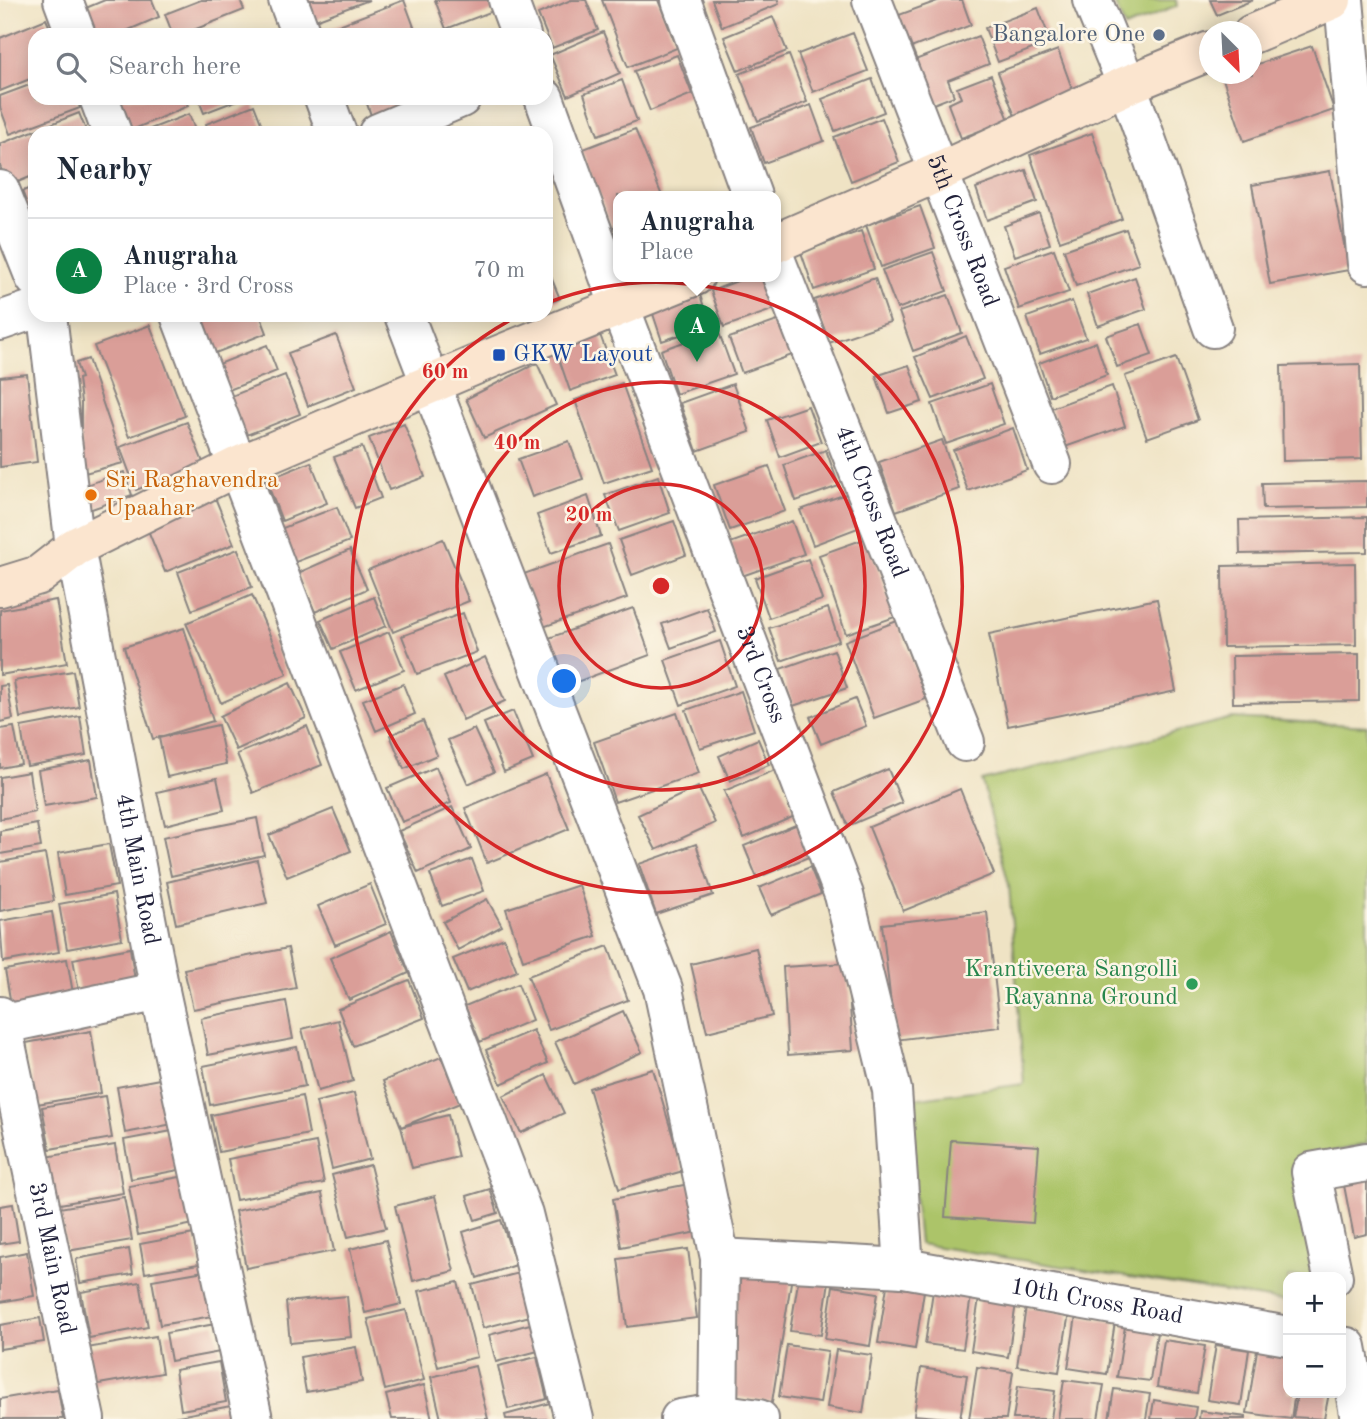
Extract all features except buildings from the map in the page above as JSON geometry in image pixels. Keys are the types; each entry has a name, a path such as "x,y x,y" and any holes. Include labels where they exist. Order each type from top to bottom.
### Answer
{"street":[{"path":"63,0 73,28"},
{"path":"288,0 298,28"},
{"path":"508,0 518,28"},
{"path":"681,0 750,191"},
{"name":"5th Cross Road","path":"872,0 1052,464"},
{"path":"1092,0 1128,85 1213,328"},
{"path":"1262,29 1332,0"},
{"path":"1344,0 1367,264"},
{"path":"781,241 1199,55"},
{"path":"102,105 109,126"},
{"path":"327,105 334,126"},
{"path":"395,126 444,105"},
{"name":"3rd Cross","path":"547,105 620,307 844,895 892,1090 904,1268"},
{"path":"0,190 28,260"},
{"name":"4th Cross Road","path":"781,274 965,742"},
{"path":"0,587 39,575 75,547 236,467 499,355 680,282"},
{"path":"0,321 28,311"},
{"name":"4th Main Road","path":"48,322 75,547 160,991 253,1419"},
{"path":"183,322 523,1214 574,1419"},
{"path":"407,322 663,989 720,1258 717,1416"},
{"path":"1,1022 160,991"},
{"name":"3rd Main Road","path":"1,1022 85,1419"},
{"path":"1332,1272 1311,1172 1367,1162"},
{"name":"10th Cross Road","path":"720,1258 904,1268 1283,1335"},
{"path":"1346,1350 1360,1419"},
{"path":"680,1419 717,1416 760,1419"}],"green space":[{"path":"1113,0 1176,0 1177,6 1125,28"},
{"name":"Krantiveera Sangolli Rayanna Ground","path":"1232,718 1367,726 1367,1144 1300,1159 1320,1272 1283,1272 1283,1301 919,1244 905,1100 1024,1084 1009,885 982,781"}],"place":[{"name":"Bangalore One","path":"1159,35"},
{"name":"GKW Layout","path":"499,355"},
{"name":"Anugraha","path":"697,362"},
{"name":"Sri Raghavendra Upaahar","path":"91,495"},
{"name":"Krantiveera Sangolli Rayanna Ground","path":"1192,984"}]}
